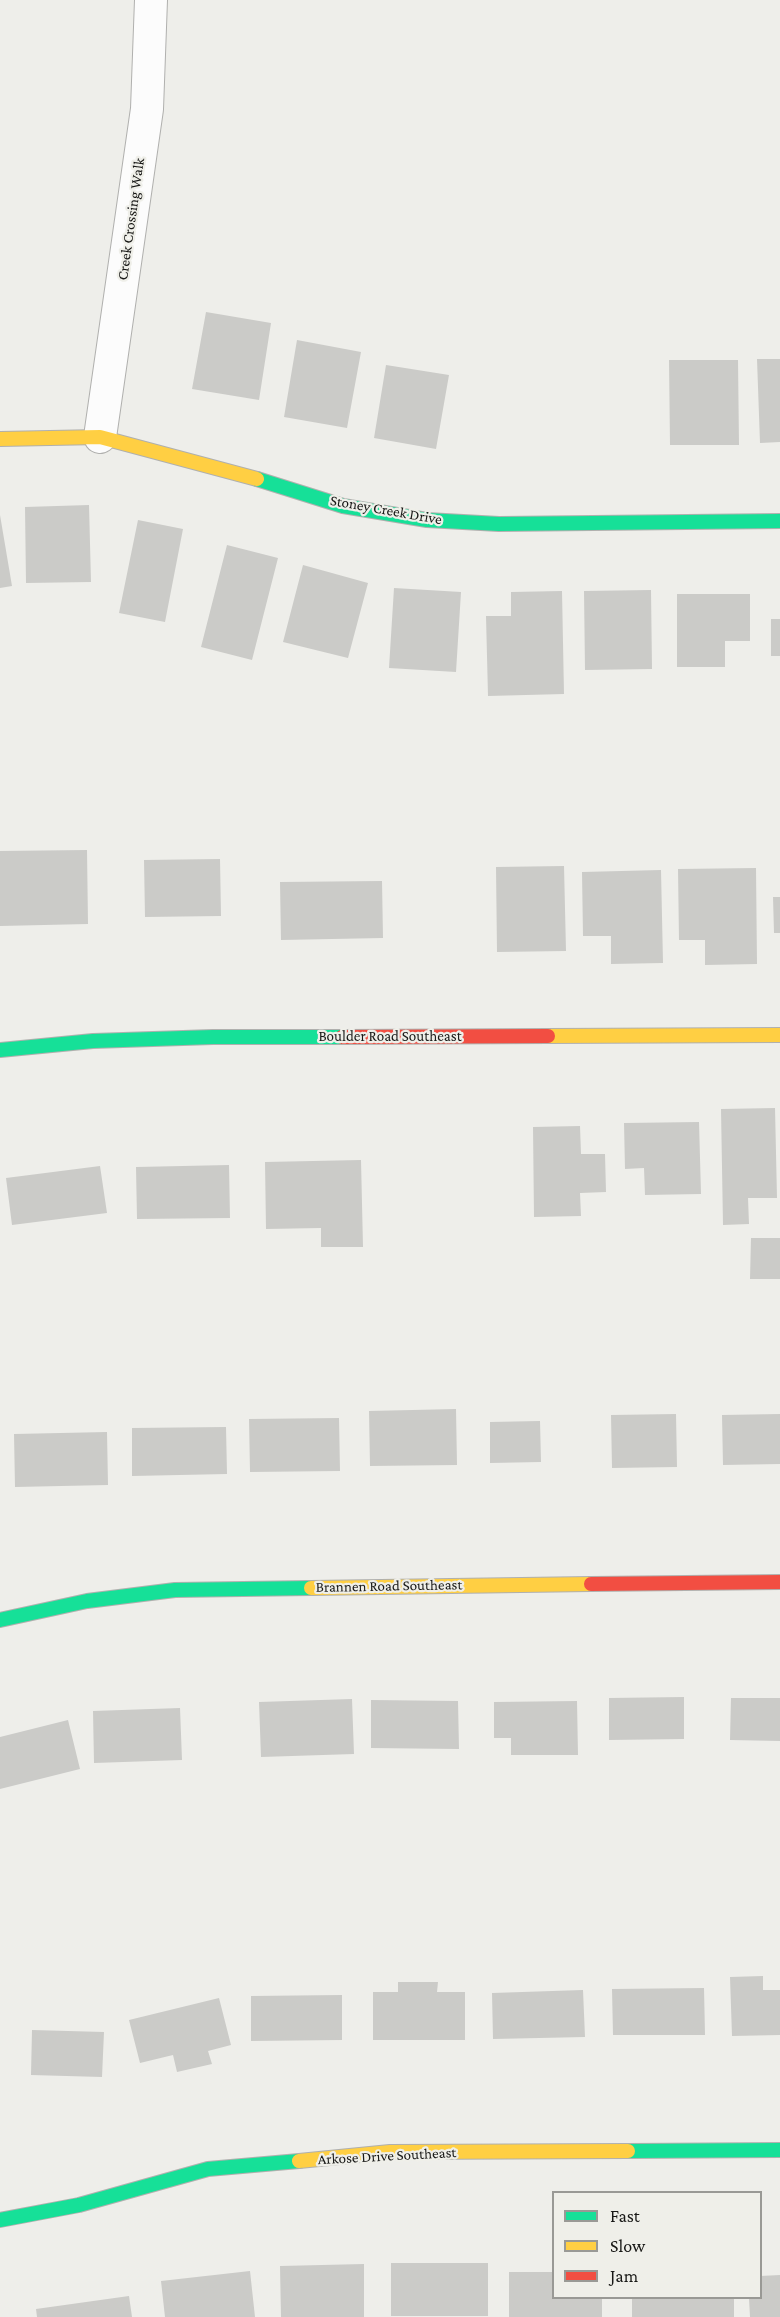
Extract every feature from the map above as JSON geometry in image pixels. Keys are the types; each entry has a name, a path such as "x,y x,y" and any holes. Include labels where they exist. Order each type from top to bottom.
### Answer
{"street":[{"name":"Creek Crossing Walk","path":"100,437 147,109 151,0"},
{"name":"Stoney Creek Drive","path":"0,439 100,437 231,471 343,506 427,520 499,524 780,521"},
{"name":"Boulder Road Southeast","path":"0,1050 93,1041 213,1037 780,1035"},
{"name":"Brannen Road Southeast","path":"0,1620 66,1604 175,1590 780,1582"},
{"name":"Arkose Drive Southeast","path":"0,2220 79,2205 208,2169 378,2153 780,2150"}],"building":[{"path":"206,312 271,323 259,400 192,389"},
{"path":"297,340 361,352 347,428 284,417"},
{"path":"757,359 780,359 780,442 760,443"},
{"path":"669,360 738,360 739,445 670,445"},
{"path":"386,365 449,375 436,449 374,438"},
{"path":"89,505 91,582 26,583 25,507"},
{"path":"0,515 12,586 0,588"},
{"path":"138,520 183,529 165,622 119,613"},
{"path":"227,545 278,558 252,660 201,647"},
{"path":"303,565 368,583 348,658 283,642"},
{"path":"394,588 461,592 456,672 389,668"},
{"path":"651,590 652,669 585,670 584,591"},
{"path":"562,591 564,694 488,696 486,616 511,616 511,592"},
{"path":"677,594 750,594 750,641 725,641 725,667 677,667"},
{"path":"771,619 780,619 780,656 771,656"},
{"path":"87,850 88,924 0,926 0,851"},
{"path":"220,859 221,916 145,917 144,860"},
{"path":"564,866 566,951 497,952 496,867"},
{"path":"756,868 757,964 705,965 705,940 679,940 678,869"},
{"path":"661,870 663,963 611,964 611,936 583,936 582,872"},
{"path":"382,881 383,938 281,940 280,882"},
{"path":"773,897 780,897 780,933 774,933"},
{"path":"775,1108 777,1198 748,1198 749,1224 723,1225 721,1109"},
{"path":"699,1122 701,1194 645,1195 644,1168 625,1169 624,1123"},
{"path":"580,1126 581,1154 605,1154 606,1192 580,1193 581,1216 534,1217 533,1127"},
{"path":"361,1160 363,1247 321,1247 321,1228 266,1229 265,1162"},
{"path":"229,1165 230,1218 137,1219 136,1167"},
{"path":"100,1166 107,1213 12,1225 6,1178"},
{"path":"751,1238 780,1238 780,1279 750,1279"},
{"path":"456,1409 457,1465 370,1466 369,1411"},
{"path":"676,1414 677,1467 612,1468 611,1415"},
{"path":"780,1414 780,1464 723,1465 722,1415"},
{"path":"339,1418 340,1471 250,1472 249,1419"},
{"path":"540,1421 541,1462 490,1463 490,1422"},
{"path":"226,1427 227,1474 132,1476 132,1428"},
{"path":"107,1432 108,1485 15,1487 14,1434"},
{"path":"684,1697 684,1739 609,1740 609,1698"},
{"path":"731,1698 780,1698 780,1741 730,1740"},
{"path":"352,1699 354,1754 261,1757 259,1702"},
{"path":"371,1700 458,1701 459,1749 371,1748"},
{"path":"577,1701 578,1755 511,1755 511,1738 494,1738 494,1702"},
{"path":"180,1708 182,1760 94,1763 93,1711"},
{"path":"68,1720 80,1769 0,1789 0,1737"},
{"path":"763,1976 763,1990 780,1990 780,2035 732,2036 730,1977"},
{"path":"398,1982 438,1982 437,1992 465,1992 465,2040 373,2040 373,1992 398,1992"},
{"path":"704,1988 705,2035 613,2035 612,1989"},
{"path":"583,1990 585,2037 493,2039 492,1993"},
{"path":"342,1995 342,2040 251,2041 251,1996"},
{"path":"219,1998 231,2045 208,2051 212,2064 177,2072 173,2055 140,2063 129,2020"},
{"path":"32,2030 104,2032 102,2077 31,2075"},
{"path":"391,2263 488,2263 488,2316 391,2316"},
{"path":"364,2264 364,2317 281,2317 280,2266"},
{"path":"250,2271 255,2317 165,2317 161,2281"},
{"path":"509,2272 552,2272 552,2299 602,2299 602,2317 509,2317"},
{"path":"780,2275 780,2317 750,2317 749,2299 762,2299 762,2276"},
{"path":"129,2296 132,2317 37,2317 36,2309"},
{"path":"632,2299 734,2299 734,2317 632,2317"}],"traffic: fast":[{"path":"257,479 343,506 427,520 499,524 780,521"},
{"path":"0,1050 93,1041 213,1037 342,1037"},
{"path":"0,1620 87,1601 175,1590 311,1588"},
{"path":"628,2151 780,2150"},
{"path":"0,2220 79,2205 208,2169 299,2161"}],"traffic: slow":[{"path":"0,439 100,437 257,479"},
{"path":"548,1036 780,1035"},
{"path":"311,1588 591,1584"},
{"path":"299,2161 390,2152 628,2151"}],"traffic: jam":[{"path":"342,1037 548,1036"},
{"path":"591,1584 780,1582"}]}
